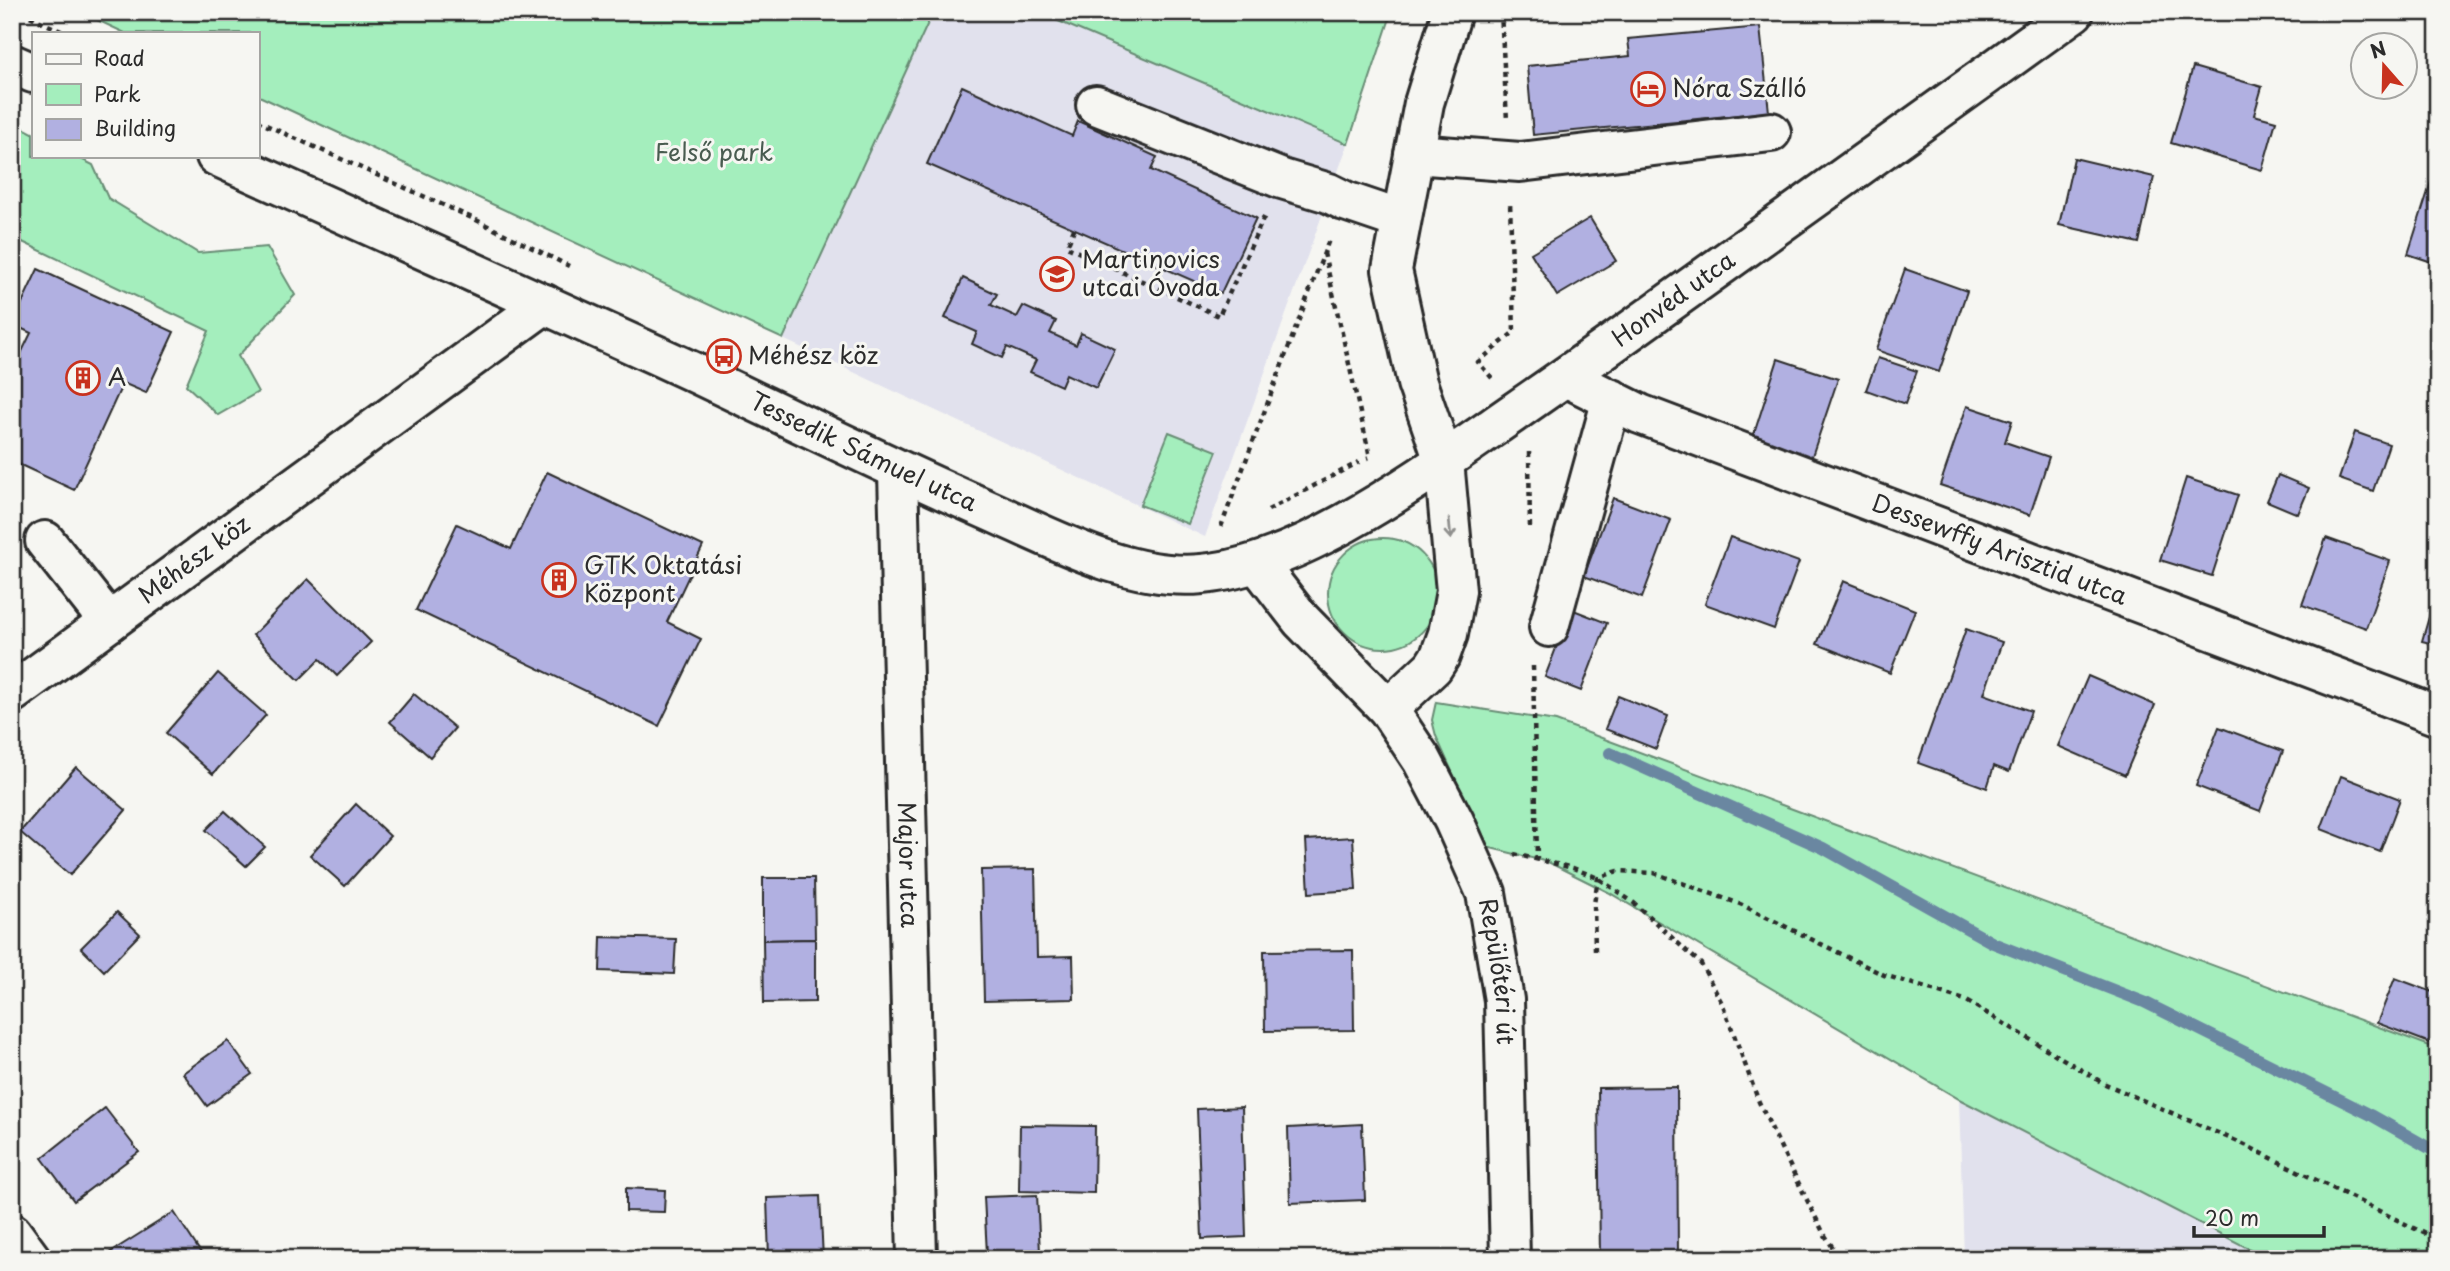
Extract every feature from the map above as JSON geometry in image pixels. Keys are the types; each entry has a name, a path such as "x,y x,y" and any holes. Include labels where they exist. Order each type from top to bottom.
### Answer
{"street":[{"path":"1388,709 1433,667 1440,656 1448,634 1455,591 1444,461 1417,383 1392,270 1424,103 1452,12"},
{"name":"Honvéd utca","path":"1257,563 1354,518 1444,461 1566,377 2074,12"},
{"path":"12,64 32,74"},
{"path":"1096,104 1282,179 1401,220"},
{"path":"1414,154 1520,162 1771,132"},
{"name":"Tessedik Sámuel utca","path":"220,158 545,304 898,471 1077,550 1124,565 1164,573 1199,575 1257,563"},
{"name":"Méhész köz","path":"12,693 545,304"},
{"name":"Dessewffy Arisztid utca","path":"1566,377 1640,414 2438,716"},
{"path":"1541,640 1612,399"},
{"name":"Major utca","path":"898,471 917,1259"},
{"path":"45,541 109,622"},
{"name":"Repülőtéri út","path":"1257,563 1301,620 1388,709 1422,760 1486,893 1504,1000 1510,1259"},
{"path":"12,1233 31,1259"}],"path":[{"path":"21,12 63,32"},
{"path":"259,122 472,218 580,271"},
{"path":"1074,229 1067,247 1219,316 1282,179"},
{"path":"1218,537 1345,201"},
{"path":"1324,251 1370,457"},
{"path":"1516,411 1532,439 1528,446 1531,542"},
{"path":"1264,512 1431,422"},
{"path":"1537,859 1541,640"},
{"path":"1468,852 1514,854 1573,868 1598,878 1634,903 1701,964 1713,983 1735,1035 1759,1102 1823,1232 1840,1259"},
{"path":"1598,878 1618,871 1654,873 1740,904 1884,975 1965,1000 2104,1083 2243,1144 2438,1240"},
{"path":"1595,951 1594,904 1598,878"}],"shaded area":[{"name":"Martinovics utcai Óvoda","path":"933,12 1037,12 1348,144 1205,537 783,339"},
{"path":"1959,1099 2269,1259 1964,1259"}],"green space":[{"name":"Felső park","path":"80,12 933,12 783,339 259,96 259,32 123,32"},
{"path":"1037,12 1392,12 1348,144"},
{"path":"12,122 32,132 32,158 79,158 93,165 108,198 198,253 267,247 295,295 238,356 258,392 218,415 186,385 209,331 12,237"},
{"path":"1169,432 1217,451 1188,524 1140,505"},
{"path":"1383,538 1404,542 1422,554 1434,572 1438,593 1434,614 1422,632 1404,644 1383,648 1362,644 1344,632 1332,614 1328,593 1332,572 1344,554 1362,542"},
{"path":"1436,702 1556,721 2438,1049 2438,1259 2269,1259 1959,1099 1608,892 1548,862 1486,847 1436,736 1432,720"}],"building":[{"name":"Nóra Szálló","path":"1760,27 1769,112 1533,135 1527,66 1630,56 1628,39"},
{"path":"2193,67 2262,87 2254,115 2276,121 2262,170 2171,143"},
{"path":"962,86 1072,136 1078,121 1157,157 1151,170 1256,218 1221,293 927,164"},
{"path":"2074,158 2154,177 2139,243 2059,225"},
{"path":"2431,182 2438,185 2438,264 2408,254"},
{"path":"1590,218 1616,261 1557,296 1531,253"},
{"name":"A","path":"38,269 174,332 146,393 123,383 74,490 12,461 12,372 31,333 12,324"},
{"path":"1905,269 1967,291 1939,372 1876,350"},
{"path":"963,278 997,294 991,305 1017,317 1023,306 1056,321 1050,333 1076,345 1081,333 1115,349 1096,388 1066,374 1061,386 1030,372 1036,360 1007,347 1002,358 972,344 977,332 945,318"},
{"path":"1878,358 1917,371 1905,404 1866,390"},
{"path":"1778,359 1838,379 1811,459 1752,440"},
{"path":"1967,406 2012,421 2005,442 2049,457 2030,515 1940,485"},
{"path":"2355,432 2389,444 2373,491 2339,479"},
{"name":"GTK Oktatási Központ","path":"547,472 703,546 667,622 701,639 659,726 416,610 457,524 511,549"},
{"path":"2278,475 2309,488 2298,514 2267,501"},
{"path":"2186,478 2238,495 2212,576 2160,560"},
{"path":"1613,498 1671,520 1642,598 1584,576"},
{"path":"1730,537 1799,562 1774,629 1705,604"},
{"path":"2326,538 2390,561 2366,628 2302,605"},
{"path":"308,579 371,642 337,676 320,659 299,680 253,635"},
{"path":"1843,581 1915,610 1890,673 1817,644"},
{"path":"2438,586 2438,645 2422,641"},
{"path":"1571,609 1607,623 1581,691 1545,677"},
{"path":"1966,629 2002,642 1984,694 2031,711 2009,772 1994,766 1987,788 1918,763"},
{"path":"218,673 266,715 213,774 166,733"},
{"path":"2088,676 2155,705 2125,775 2058,746"},
{"path":"414,694 455,728 430,757 390,722"},
{"path":"1618,696 1668,716 1656,749 1605,729"},
{"path":"2219,727 2283,751 2260,811 2196,786"},
{"path":"76,767 126,810 70,875 20,832"},
{"path":"2341,776 2400,799 2380,852 2321,829"},
{"path":"356,804 390,836 345,886 310,855"},
{"path":"225,811 265,847 246,866 206,830"},
{"path":"1353,837 1356,890 1309,893 1306,840"},
{"path":"1035,869 1037,957 1073,956 1074,999 984,1001 981,870"},
{"path":"763,878 814,878 815,939 763,940"},
{"path":"117,912 140,934 104,971 81,948"},
{"path":"601,937 676,939 674,974 600,971"},
{"path":"815,939 815,1002 764,1003 763,940"},
{"path":"1353,950 1354,1030 1265,1031 1264,951"},
{"path":"2395,978 2438,994 2438,1046 2377,1023"},
{"path":"228,1041 252,1074 207,1106 183,1073"},
{"path":"1677,1087 1678,1259 1600,1259 1598,1088"},
{"path":"1242,1107 1246,1237 1202,1239 1197,1109"},
{"path":"105,1108 139,1152 74,1201 42,1158"},
{"path":"1362,1124 1365,1200 1290,1203 1288,1128"},
{"path":"1020,1125 1095,1126 1094,1193 1019,1191"},
{"path":"626,1188 665,1190 664,1212 626,1211"},
{"path":"1037,1195 1040,1252 987,1254 984,1197"},
{"path":"820,1196 823,1259 769,1259 767,1198"},
{"path":"174,1212 205,1259 113,1259 109,1253"},
{"path":"1040,1252 1040,1259 987,1259 987,1254"}],"waterway":[{"path":"1610,753 1823,848 1993,943 2144,1002 2371,1115 2438,1153"}],"place":[{"name":"Nóra Szálló","path":"1648,89"},
{"name":"Martinovics utcai Óvoda","path":"1057,274"},
{"name":"Méhész köz","path":"724,356"},
{"name":"A","path":"83,378"},
{"name":"GTK Oktatási Központ","path":"559,580"}]}
